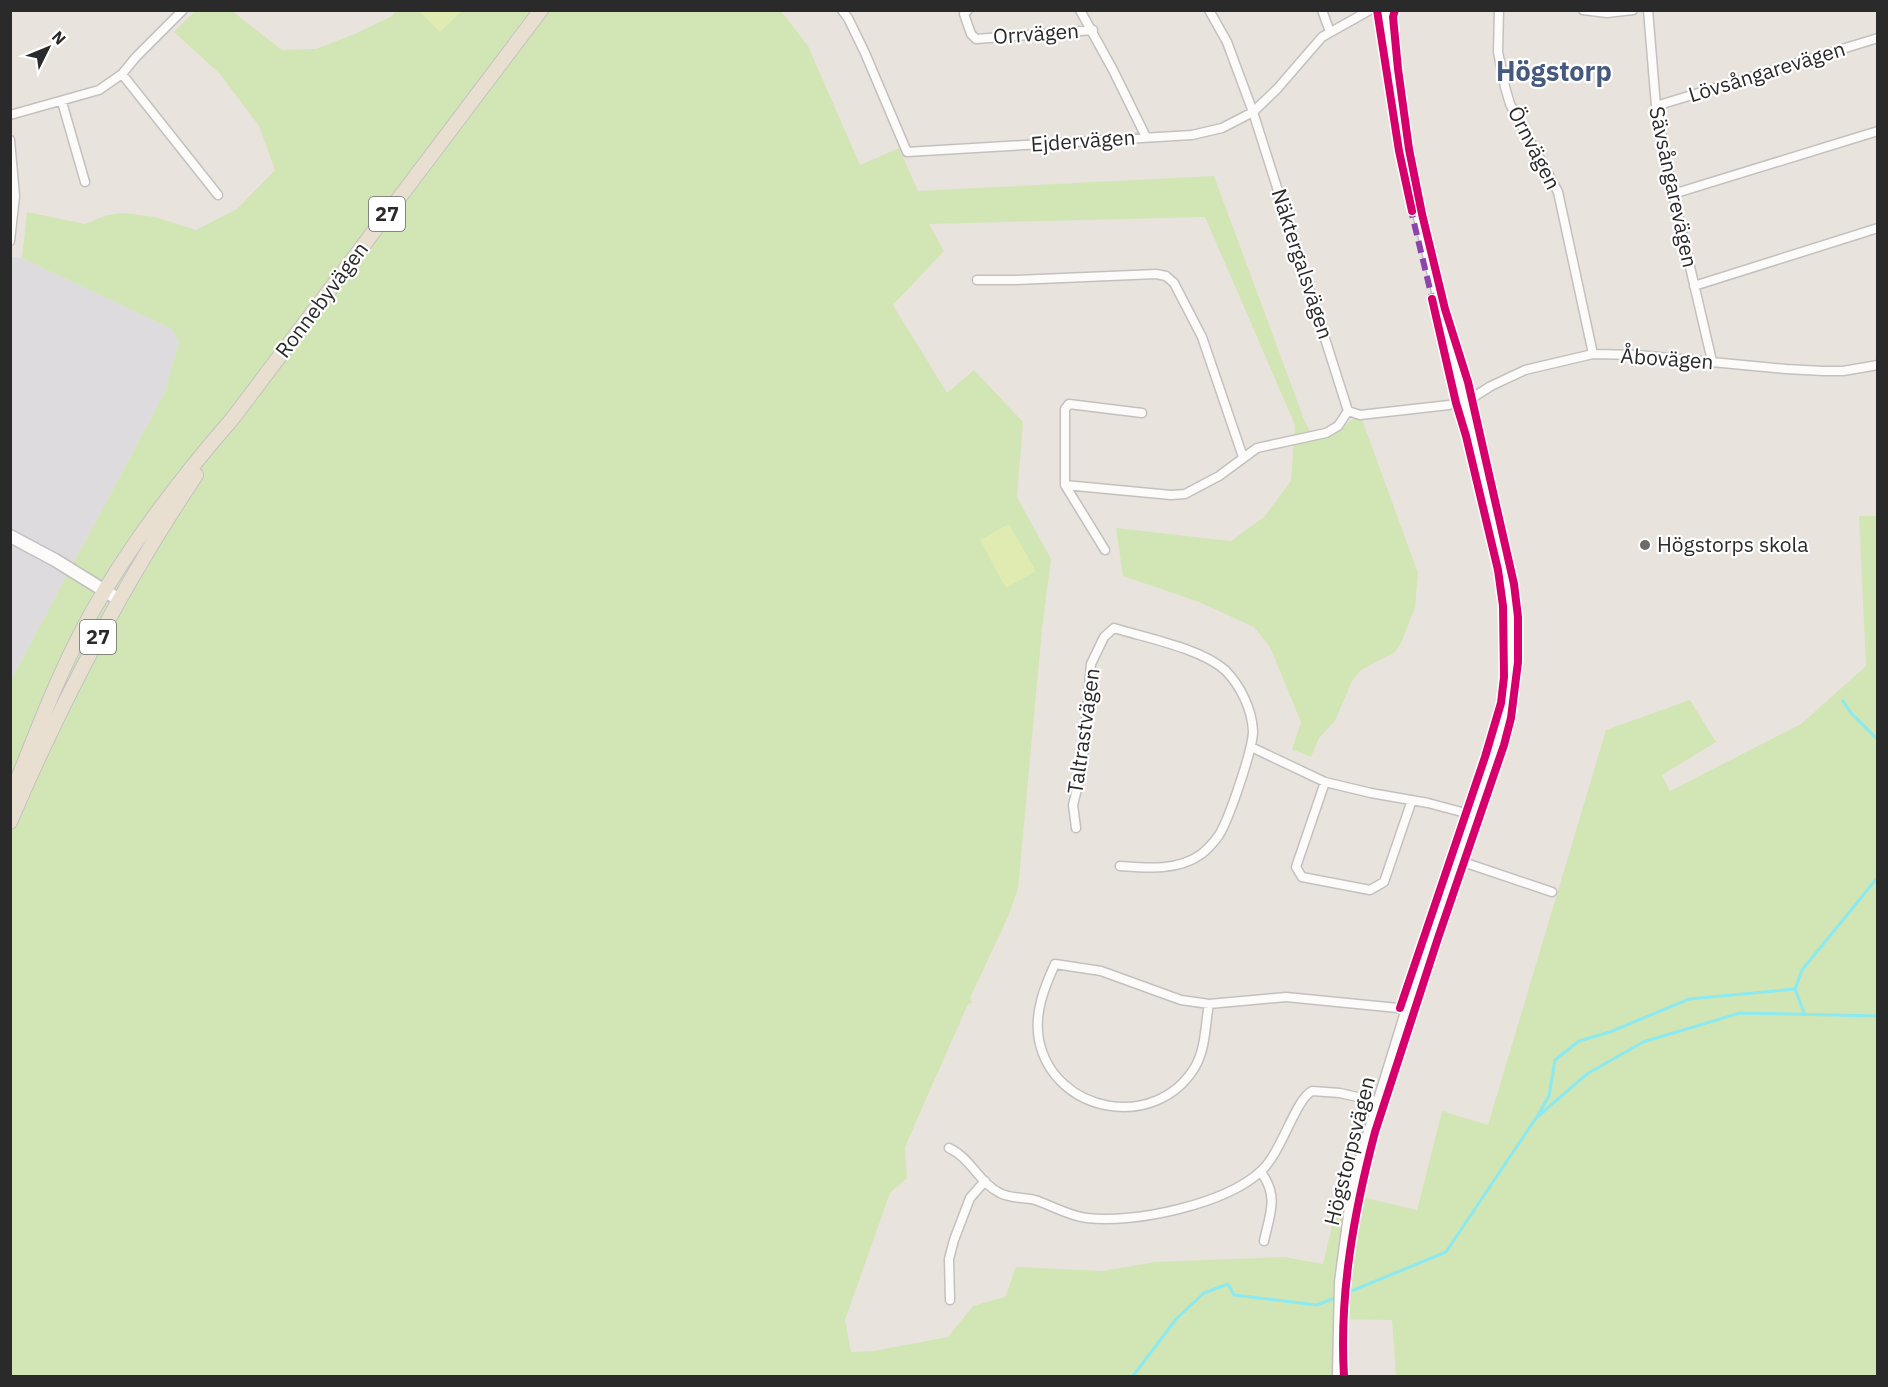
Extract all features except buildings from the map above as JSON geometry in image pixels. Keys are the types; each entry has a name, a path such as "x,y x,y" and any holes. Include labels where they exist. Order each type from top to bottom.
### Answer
{"main road":[{"name":"Ronnebyvägen","path":"10,799 47,705 104,591 161,507 199,457 233,418 541,10"},
{"name":"Ronnebyvägen","path":"10,822 71,688 118,600 233,418"}],"street":[{"path":"10,116 99,90 122,74 135,57 183,10"},
{"name":"Ejdervägen","path":"842,10 865,53 907,152 1192,135 1222,128 1253,112 1277,89 1322,37 1370,10"},
{"name":"Orrvägen","path":"968,10 964,14 971,34 976,39 1093,30"},
{"name":"Orrvägen","path":"1080,10 1093,30 1146,137"},
{"name":"Näktergalsvägen","path":"1209,10 1227,42 1253,112 1348,411"},
{"path":"1322,10 1330,32"},
{"name":"Högstorpsvägen","path":"1339,1377 1341,1282 1349,1221 1362,1158 1408,1009 1502,727 1513,656 1512,613 1506,569 1406,151 1386,10"},
{"name":"Örnvägen","path":"1499,10 1498,52 1505,87 1515,113 1558,192 1593,354"},
{"path":"1583,10 1607,13 1634,10"},
{"name":"Sävsångarevägen","path":"1648,10 1656,106 1673,194 1712,361"},
{"name":"Lövsångarevägen","path":"1656,106 1878,38"},
{"path":"122,74 218,195"},
{"path":"62,102 85,182"},
{"path":"1673,194 1878,130"},
{"path":"10,140 15,196 10,241"},
{"path":"1694,286 1878,228"},
{"path":"976,280 1156,274 1166,276 1174,284 1202,337 1243,457"},
{"name":"Åbovägen","path":"1464,401 1525,370 1593,354 1638,355 1823,371 1843,371 1878,365"},
{"path":"1065,485 1170,495 1185,494 1219,476 1257,448 1326,434 1338,426 1348,411 1360,415 1449,405 1464,401"},
{"path":"1105,550 1065,485 1065,409 1069,404 1142,413"},
{"path":"10,536 118,600"},
{"name":"Taltrastvägen","path":"1076,828 1073,805 1082,769 1091,664 1104,637 1114,628 1203,655 1225,670 1242,691 1250,713 1253,730 1251,747"},
{"path":"1120,866 1153,868 1179,865 1200,855 1219,836 1251,747 1325,782 1428,803 1473,816"},
{"path":"1325,782 1296,867 1302,877 1370,890 1384,882 1412,800"},
{"path":"1457,860 1552,892"},
{"path":"1209,1004 1205,1037 1196,1066 1176,1089 1140,1106 1120,1107 1097,1104 1076,1094 1059,1079 1046,1060 1039,1039 1038,1017 1043,990 1055,964 1101,971 1181,1000 1209,1004 1286,997 1408,1009"},
{"path":"948,1148 964,1157 998,1192 1012,1197 1035,1200 1075,1215 1103,1220 1124,1219 1168,1212 1217,1196 1261,1172 1274,1157 1307,1093 1325,1090 1379,1102"},
{"path":"1261,1172 1273,1195 1264,1241"},
{"path":"950,1300 949,1259 954,1240 970,1198 985,1181"}],"shaded area":[{"path":"11,257 22,258 172,329 179,342 164,394 11,680"}],"green space":[{"path":"195,11 232,11 282,50 316,49 357,33 392,16 396,11 781,11 808,46 860,165 899,148 918,191 1214,176 1305,422 1314,438 1339,430 1360,414 1418,573 1415,608 1395,652 1361,670 1352,681 1335,721 1319,738 1311,757 1292,749 1301,722 1270,647 1254,627 1199,602 1123,576 1116,528 1231,541 1264,517 1291,481 1295,425 1205,217 929,224 944,251 893,305 947,393 974,370 1023,422 1017,497 1051,559 1042,629 1018,889 1008,917 970,998 972,1003 968,1004 905,1148 907,1178 890,1193 845,1320 851,1352 874,1351 948,1337 973,1306 1005,1297 1016,1267 1103,1271 1155,1262 1284,1257 1323,1264 1340,1192 1417,1210 1442,1111 1488,1125 1606,730 1690,700 1716,742 1662,775 1670,791 1801,724 1866,666 1859,516 1877,516 1877,1376 1396,1376 1392,1320 1340,1319 1339,1376 11,1376 11,680 164,394 179,342 172,329 22,258 27,212 85,224 107,215 124,213 155,217 196,230 237,209 275,170 259,126 220,74 174,32"},
{"path":"419,11 462,11 440,32"},
{"path":"1009,524 1036,571 1006,588 980,540"}],"waterway":[{"path":"1843,701 1851,713 1878,740"},
{"path":"1804,1013 1795,989 1802,970 1878,877"},
{"path":"1538,1115 1549,1096 1555,1060 1579,1041 1610,1032 1689,999 1795,989"},
{"path":"1344,1294 1446,1252 1536,1118 1587,1074 1643,1042 1740,1013 1878,1016"},
{"path":"1133,1376 1176,1319 1204,1293 1228,1284 1234,1295 1317,1305 1337,1297"}],"marked path":[{"path":"1410,206 1433,302"}],"cycle path":[{"path":"1377,10 1399,151 1412,211"},
{"path":"1344,1376 1346,1284 1367,1162 1438,938 1504,745 1511,718 1518,662 1518,617 1514,584 1468,382 1445,309 1409,149 1398,69 1393,17 1395,10"},
{"path":"1400,1008 1485,757 1501,703 1504,677 1503,606 1498,570 1432,299"}],"place":[{"name":"Högstorps skola","path":"1645,545"}],"district":[{"name":"Högstorp","path":"1554,72"}]}
